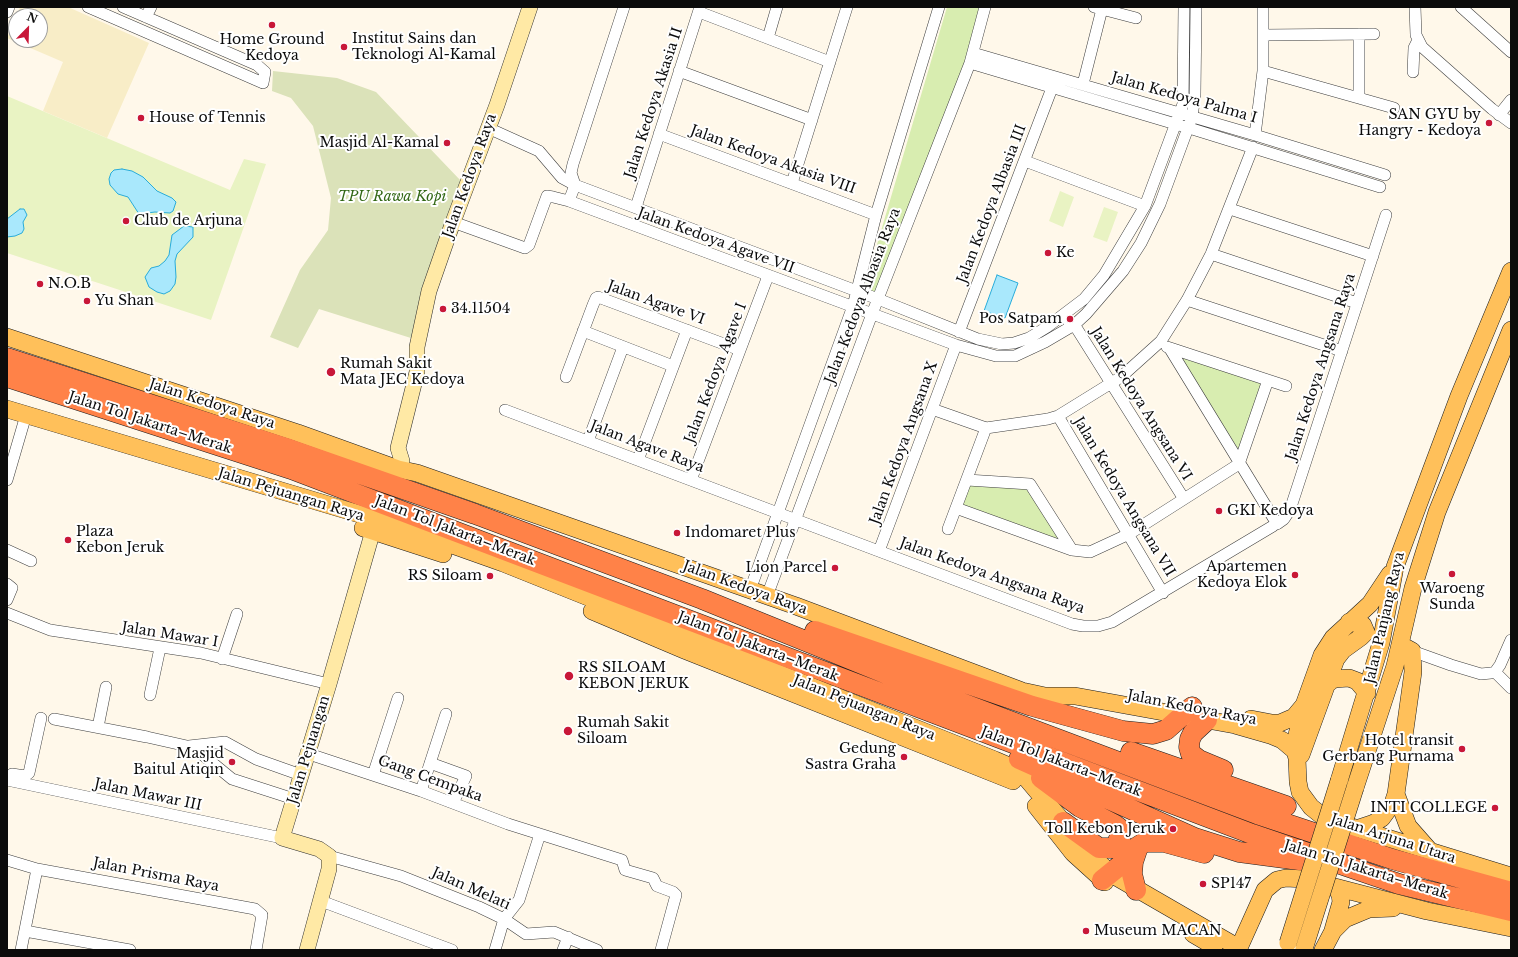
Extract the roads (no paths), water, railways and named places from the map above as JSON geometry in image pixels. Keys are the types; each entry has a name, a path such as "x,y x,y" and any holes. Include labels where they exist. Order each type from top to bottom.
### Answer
{"highway":[{"name":"Jalan Tol Jakarta–Merak","path":"7,358 286,448 475,514 702,599 909,683 1258,814 1345,845 1452,877 1511,892"},
{"name":"Jalan Tol Jakarta–Merak","path":"7,377 291,468 870,690 1252,834 1354,869 1436,893 1511,911"},
{"path":"702,599 755,610 970,686 1032,706 1106,727 1140,734 1153,734 1195,718"},
{"path":"909,683 1056,726 1286,806"},
{"path":"870,690 901,708 1195,838 1239,852 1354,869"},
{"path":"1195,718 1188,746 1191,754 1199,760 1256,784 1272,793 1286,806 1345,845"},
{"path":"1015,758 1068,798 1115,825 1119,828 1121,835 1113,848 1099,848 1063,822"},
{"path":"1106,877 1139,846 1148,842 1164,842 1224,860 1258,863 1288,860"},
{"path":"1136,890 1133,881 1132,869 1139,846"}],"main road":[{"name":"Jalan Panjang Raya","path":"1296,948 1339,781 1367,693 1387,615 1395,567 1428,474 1511,271"},
{"name":"Jalan Kedoya Raya","path":"7,326 302,423 386,453 402,461 417,473"},
{"path":"1486,331 1486,341 1491,346 1498,347 1509,335"},
{"name":"Jalan Panjang Raya","path":"1296,948 1406,648 1413,588 1428,537 1443,495 1509,335"},
{"name":"Jalan Kedoya Raya","path":"7,337 298,432 398,469 417,473 767,596 1022,691 1045,696 1075,696 1195,718 1270,735 1282,740 1296,758"},
{"path":"1469,372 1477,368 1484,369 1487,373 1489,382"},
{"name":"Jalan Pejuangan Raya","path":"7,409 25,420 502,563 1009,766 1026,778 1091,855 1106,877 1136,890 1238,949"},
{"name":"Jalan Pejuangan Raya","path":"7,420 25,420"},
{"name":"Jalan Pejuangan Raya","path":"374,525 499,572 684,650 1010,779 1024,790 1072,852 1106,877 1210,944 1214,950"},
{"name":"Jalan Arjuna Utara","path":"1395,567 1374,599 1333,638 1326,649 1304,705 1296,739 1296,758 1300,792 1311,807 1321,815 1356,829 1511,876"},
{"path":"1296,758 1340,654 1366,632 1363,625 1349,622"},
{"path":"1356,829 1366,827 1382,818 1393,803 1396,794 1413,672 1406,648"},
{"path":"1327,684 1341,677 1349,678 1357,681 1367,693"},
{"name":"Jalan Kedoya Raya","path":"1195,718 1272,723 1287,721 1294,717 1304,705"},
{"path":"1396,794 1408,826 1422,844 1431,852"},
{"path":"1238,949 1265,890 1277,880 1294,878 1427,911 1511,928"},
{"path":"1323,950 1333,931 1341,902 1340,894 1334,887"},
{"path":"1333,931 1345,919 1369,909 1427,911"},
{"path":"1205,929 1231,930 1248,925"}],"street":[{"path":"7,12 9,7"},
{"path":"88,7 263,83 265,72 257,65 149,12 123,7"},
{"name":"Jalan Kedoya Raya","path":"386,453 392,444 410,364 417,347 430,291 453,222 488,128 530,7"},
{"path":"569,201 574,186 571,173 573,164 624,7"},
{"path":"768,38 777,7"},
{"path":"792,183 846,7"},
{"name":"Jalan Kedoya Albasia Raya","path":"750,590 853,306 876,214 939,7"},
{"name":"Jalan Kedoya Albasia Raya","path":"767,596 872,314 972,58 985,7"},
{"path":"488,128 539,151 562,178 574,186 857,291 960,332 990,342 1002,344 1014,342 1029,338 1067,314 1084,299 1104,275 1145,206 1181,113 1184,94 1184,7"},
{"name":"Jalan Kedoya Agave VII","path":"453,222 525,248 529,245 547,196 569,201 956,345 996,356 1015,356 1032,349 1074,325 1104,295 1123,271 1141,243 1160,204 1192,117 1195,95 1196,7"},
{"path":"1255,135 1264,71 1263,7"},
{"path":"1415,7 1418,40 1422,47 1499,115 1511,123"},
{"path":"1461,7 1511,52"},
{"path":"1083,84 1098,8 1136,18"},
{"path":"699,9 830,62"},
{"name":"Jalan Kedoya Akasia II","path":"636,208 699,9"},
{"path":"1358,34 1359,98"},
{"path":"1263,35 1374,34"},
{"path":"1413,72 1414,48 1418,40"},
{"name":"Jalan Kedoya Palma I","path":"972,58 1083,84 1319,154 1384,175"},
{"name":"Jalan Kedoya Palma I","path":"972,58 1052,88 1177,124 1380,187"},
{"path":"1264,71 1394,108"},
{"path":"679,72 812,120"},
{"name":"Jalan Kedoya Albasia III","path":"960,332 1052,88"},
{"path":"1499,115 1511,100"},
{"name":"Jalan Kedoya Akasia VIII","path":"659,134 876,214"},
{"path":"932,409 986,428 1058,416 1110,384 1161,341 1187,300 1211,254 1230,209 1253,147"},
{"path":"1315,167 1319,154"},
{"path":"1025,160 1145,206"},
{"path":"1230,209 1373,256"},
{"name":"Jalan Kedoya Angsana Raya","path":"778,513 1072,624 1098,626 1112,622 1163,593 1284,519 1290,510 1386,215"},
{"path":"1211,254 1357,303"},
{"name":"Jalan Kedoya Agave I","path":"692,480 768,276"},
{"name":"Jalan Agave VI","path":"566,377 596,298 598,297 740,350"},
{"path":"1187,300 1342,351"},
{"name":"Jalan Kedoya Angsana VI","path":"1067,314 1068,321 1074,325 1184,499"},
{"path":"638,460 687,330"},
{"path":"583,331 673,366"},
{"path":"1161,341 1170,349 1275,525"},
{"name":"Jalan Kedoya Angsana X","path":"879,551 956,345"},
{"name":"Jalan Kedoya Raya","path":"402,461 398,448 417,372 417,347"},
{"path":"588,441 623,347"},
{"path":"1170,349 1286,386"},
{"path":"956,508 1072,550 1090,552 1129,534 1239,464 1268,380"},
{"name":"Jalan Agave Raya","path":"505,410 778,513"},
{"name":"Jalan Kedoya Angsana VII","path":"1058,416 1163,593"},
{"path":"7,480 25,420"},
{"path":"948,529 986,428"},
{"path":"967,480 1030,484 1072,550"},
{"name":"Jalan Pejuangan","path":"282,838 309,754 374,525"},
{"path":"7,550 31,561"},
{"path":"7,584 12,588 7,600"},
{"name":"Jalan Mawar I","path":"7,613 50,630 160,648 201,653 329,684"},
{"path":"222,659 237,614"},
{"path":"1406,648 1451,665 1481,674 1495,672 1500,665 1511,640"},
{"path":"150,695 160,648"},
{"path":"1495,672 1511,688"},
{"path":"98,728 106,687"},
{"path":"373,775 398,698"},
{"path":"421,791 446,714"},
{"path":"7,773 25,776 29,773 41,718"},
{"path":"54,719 187,746 198,750 232,779 294,799"},
{"path":"187,746 225,742 256,759 301,775"},
{"name":"Gang Cempaka","path":"309,754 421,791 508,824 622,860 625,870 653,878 657,886 673,892 676,895 661,950"},
{"path":"430,763 466,776 453,803"},
{"name":"Jalan Mawar III","path":"7,780 282,838"},
{"path":"495,950 504,919 519,900 540,834"},
{"path":"282,838 319,849 329,856 329,869 307,950"},
{"name":"Jalan Melati","path":"329,856 401,876 504,919 526,934 554,932 598,950"},
{"name":"Jalan Prisma Raya","path":"7,860 37,869 255,909 262,915 256,950"},
{"path":"21,950 37,869"},
{"path":"321,901 452,950"},
{"path":"24,931 88,946 130,950"},
{"path":"563,950 568,937"}],"water":[{"path":"122,169 132,171 143,177 157,191 172,198 176,202 173,211 170,213 155,212 139,214 128,197 118,194 110,185 109,179 111,173 114,170"},
{"path":"20,209 24,209 27,215 23,222 24,229 22,233 7,237 7,219"},
{"path":"184,226 193,227 193,237 177,254 175,261 175,284 170,291 164,294 157,292 149,287 145,277 151,268 159,266 165,261 169,255 172,235"},
{"path":"997,275 1018,283 1005,318 984,311"}],"place":[{"name":"Home Ground Kedoya","path":"272,25"},
{"name":"Institut Sains dan Teknologi Al-Kamal","path":"344,47"},
{"name":"House of Tennis","path":"141,118"},
{"name":"SAN GYU by Hangry - Kedoya","path":"1489,123"},
{"name":"Masjid Al-Kamal","path":"447,143"},
{"name":"Club de Arjuna","path":"126,221"},
{"name":"Ke","path":"1048,253"},
{"name":"N.O.B","path":"40,284"},
{"name":"Yu Shan","path":"87,301"},
{"name":"34.11504","path":"443,309"},
{"name":"Pos Satpam","path":"1070,319"},
{"name":"Rumah Sakit Mata JEC Kedoya","path":"331,372"},
{"name":"GKI Kedoya","path":"1219,511"},
{"name":"Indomaret Plus","path":"677,533"},
{"name":"Plaza Kebon Jeruk","path":"68,540"},
{"name":"Lion Parcel","path":"835,568"},
{"name":"Waroeng Sunda","path":"1452,574"},
{"name":"Apartemen Kedoya Elok","path":"1295,575"},
{"name":"RS Siloam","path":"490,576"},
{"name":"RS SILOAM KEBON JERUK","path":"569,676"},
{"name":"Rumah Sakit Siloam","path":"568,731"},
{"name":"Hotel transit Gerbang Purnama","path":"1462,749"},
{"name":"Gedung Sastra Graha","path":"904,757"},
{"name":"Masjid Baitul Atiqin","path":"232,762"},
{"name":"INTI COLLEGE","path":"1495,808"},
{"name":"Toll Kebon Jeruk","path":"1173,829"},
{"name":"SP147","path":"1203,884"},
{"name":"Museum MACAN","path":"1086,931"}],"park label":[{"name":"TPU Rawa Kopi","path":"392,197"}]}
